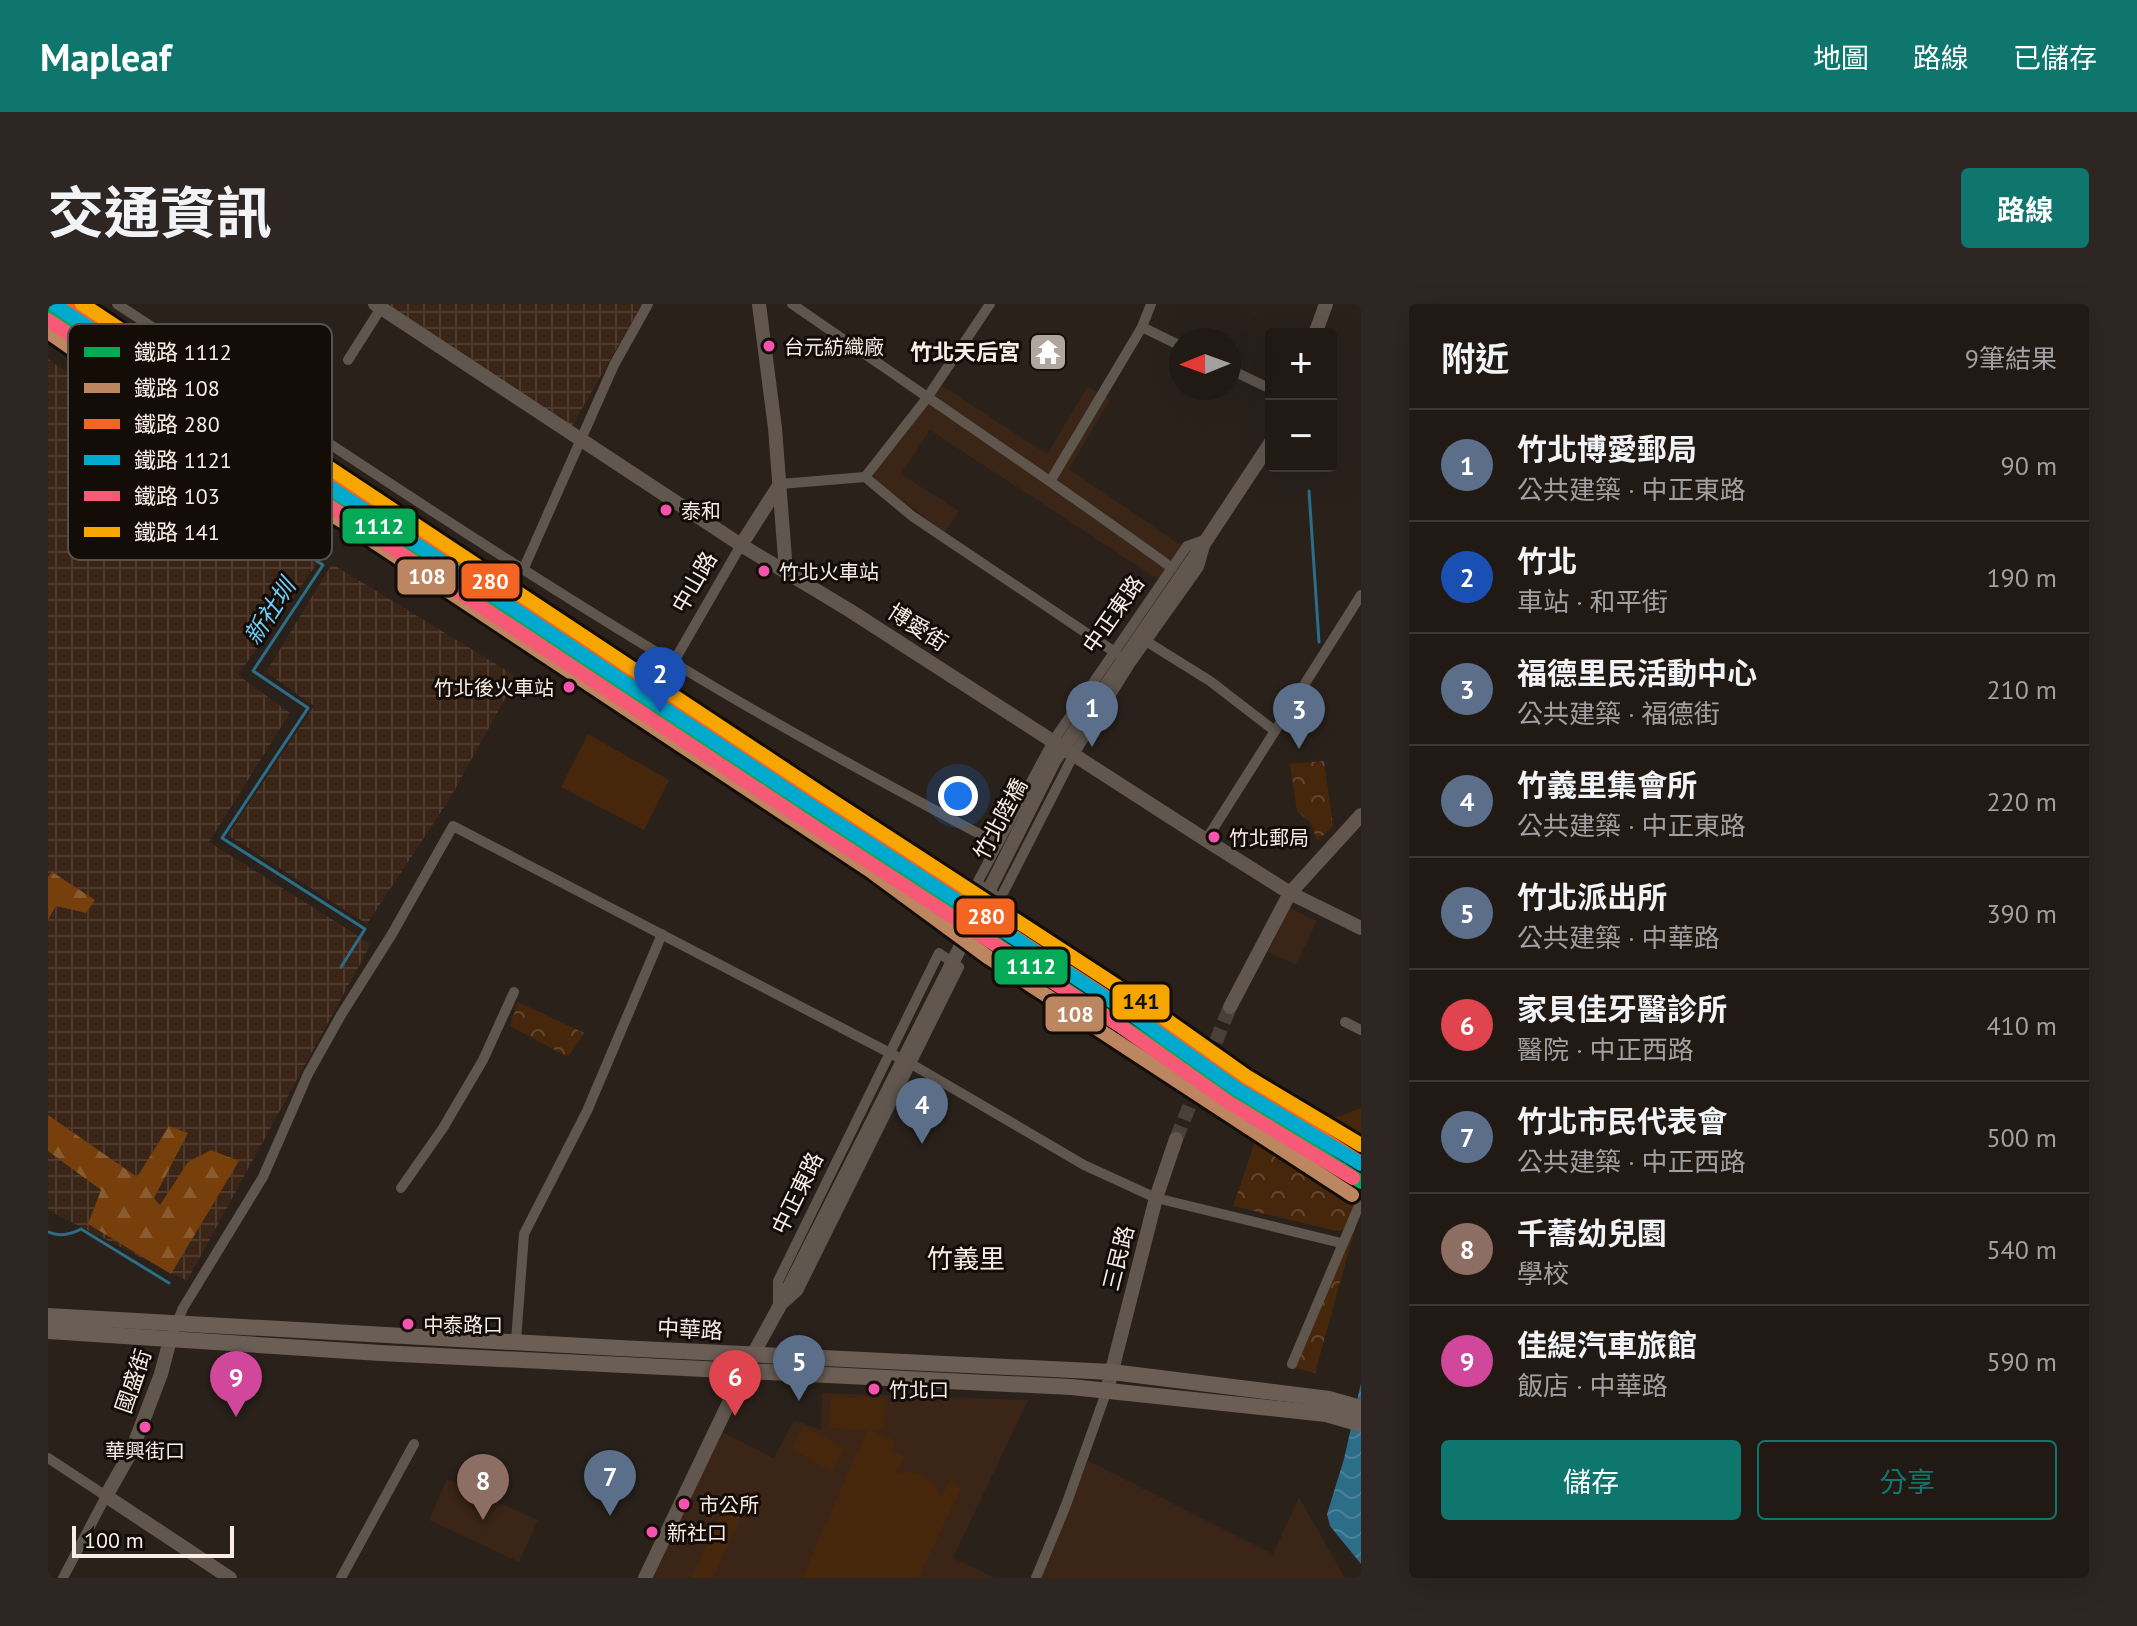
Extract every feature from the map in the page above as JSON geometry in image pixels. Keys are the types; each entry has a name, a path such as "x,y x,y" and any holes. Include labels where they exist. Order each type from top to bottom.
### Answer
{"main road":[{"name":"中華路","path":"48,1316 380,1353 1112,1372 1328,1406"},
{"name":"中華路","path":"48,1331 516,1341 1328,1406"},
{"path":"1328,1406 1361,1408"},
{"path":"1328,1406 1361,1424"}],"street":[{"path":"117,304 148,324"},
{"path":"523,570 614,365 648,304"},
{"path":"759,304 769,369 786,572"},
{"path":"792,304 1051,480 1172,568"},
{"path":"865,477 927,398 990,304"},
{"path":"1051,480 1142,327 1151,304"},
{"path":"1317,328 1326,304"},
{"path":"348,360 378,306"},
{"name":"博愛街","path":"378,306 741,545 849,610 1206,840 1290,893 1361,928"},
{"path":"1142,327 1169,340"},
{"path":"1241,375 1265,386"},
{"path":"332,445 523,570 673,663 998,844"},
{"name":"中正東路","path":"1207,539 1187,546 1053,741 977,883 1000,899 1074,754 1130,664 1199,567 1207,539 1265,451"},
{"path":"780,484 865,477 912,516 1130,664"},
{"name":"中山路","path":"673,663 780,484"},
{"name":"竹北陸橋","path":"778,1309 1054,761 1207,539"},
{"path":"1206,840 1361,595"},
{"path":"1130,630 1210,681 1275,731"},
{"path":"1230,1007 1290,893 1361,815"},
{"path":"173,1332 228,1231 263,1177 308,1074 453,826 913,1065 1084,1165 1156,1198 1341,1243"},
{"path":"516,1341 524,1234 587,1111 662,934"},
{"name":"中正東路","path":"645,1578 749,1362 778,1309 798,1291 913,1065 959,967 939,953 893,1055 778,1281 778,1309"},
{"path":"401,1188 443,1128 472,1079 514,992"},
{"path":"1345,1022 1361,1030"},
{"name":"三民路","path":"1107,1390 1156,1198 1176,1139"},
{"path":"1292,1364 1361,1201"},
{"name":"國盛街","path":"63,1578 132,1450 161,1374 173,1332"},
{"path":"1036,1578 1107,1390"},
{"path":"341,1578 414,1444"},
{"path":"48,1458 230,1578"}],"shaded area":[{"path":"387,304 642,304 572,426"},
{"path":"48,359 68,373 68,560 319,560 238,675 290,713 209,842 371,944 187,1281 48,1210"},
{"path":"940,384 1047,454 1088,386 1110,400 1069,469 1182,546 1159,580 930,430 901,474 959,511 945,532 876,481 874,470"},
{"path":"332,564 517,677 450,798 367,924 228,835 314,706 266,672"},
{"path":"1290,908 1317,921 1296,965 1268,952"},
{"path":"822,1393 1028,1400 953,1558 995,1578 653,1578 722,1432 774,1458 794,1420 821,1430"},
{"path":"1088,1461 1273,1554 1299,1497 1345,1578 1040,1578"},
{"path":"447,1479 538,1520 519,1562 429,1520"}],"green space":[{"path":"588,734 669,780 644,830 561,787"},
{"path":"1324,761 1333,826 1317,841 1311,823 1297,811 1290,764"},
{"path":"52,872 95,900 86,913 56,906 48,920 48,877"},
{"path":"518,1002 584,1033 568,1057 510,1026"},
{"path":"1361,1108 1361,1141 1326,1121"},
{"path":"48,1115 137,1177 169,1126 188,1133 154,1198 160,1205 188,1162 211,1150 239,1161 171,1274 88,1224 101,1190 48,1151"},
{"path":"1262,1122 1361,1188 1345,1229 1337,1231 1233,1206"},
{"path":"1359,1214 1315,1373 1295,1368"},
{"path":"831,1396 885,1398 884,1430 870,1430 896,1441 892,1450 905,1456 896,1473 911,1472 923,1476 942,1496 950,1480 962,1487 918,1578 802,1578 867,1430 830,1428"},
{"path":"804,1426 844,1448 831,1471 792,1449"},
{"path":"729,1496 747,1505 713,1578 691,1578"}],"water":[{"path":"1361,1383 1361,1564 1330,1526 1327,1514 1344,1459"}],"waterway":[{"path":"1309,491 1319,642"},
{"name":"新社圳","path":"315,560 323,565 253,671 308,708 222,838 365,929 341,967"},
{"name":"新社圳","path":"48,1232 65,1235 81,1229 169,1283"}],"tunnel":[{"path":"1176,1139 1230,1007"}],"railway":[{"path":"72,304 103,324"},
{"path":"332,472 371,497"}],"rail line":[{"name":"1121","path":"53,304 83,324"},
{"name":"280","path":"63,304 92,324"},
{"name":"141","path":"82,304 112,324"},
{"name":"1112","path":"48,313 68,327"},
{"name":"103","path":"48,320 68,333"},
{"name":"108","path":"48,332 68,346"},
{"name":"141","path":"332,470 1140,1001 1246,1076 1361,1145"},
{"name":"280","path":"332,478 890,846 1007,932 1361,1163"},
{"name":"1121","path":"332,489 1131,1014 1237,1089 1361,1164"},
{"name":"1112","path":"332,496 881,859 998,945 1361,1182"},
{"name":"103","path":"332,508 1122,1027 1228,1102 1353,1178"},
{"name":"108","path":"332,515 872,872 989,958 1352,1195"}],"place":[{"name":"台元紡織廠","path":"769,346"},
{"name":"竹北天后宮","path":"1048,352"},
{"name":"泰和","path":"666,510"},
{"name":"竹北火車站","path":"764,571"},
{"name":"竹北後火車站","path":"569,687"},
{"name":"竹北","path":"660,713"},
{"name":"竹北博愛郵局","path":"1092,747"},
{"name":"福德里民活動中心","path":"1299,749"},
{"name":"竹北郵局","path":"1214,837"},
{"name":"竹義里集會所","path":"922,1144"},
{"name":"中泰路口","path":"408,1324"},
{"name":"竹北口","path":"874,1389"},
{"name":"竹北派出所","path":"799,1401"},
{"name":"家貝佳牙醫診所","path":"735,1416"},
{"name":"佳緹汽車旅館","path":"236,1417"},
{"name":"華興街口","path":"145,1427"},
{"name":"市公所","path":"684,1504"},
{"name":"竹北市民代表會","path":"610,1516"},
{"name":"千蕎幼兒園","path":"483,1520"},
{"name":"新社口","path":"652,1532"}],"district":[{"name":"竹義里","path":"966,1259"}]}
